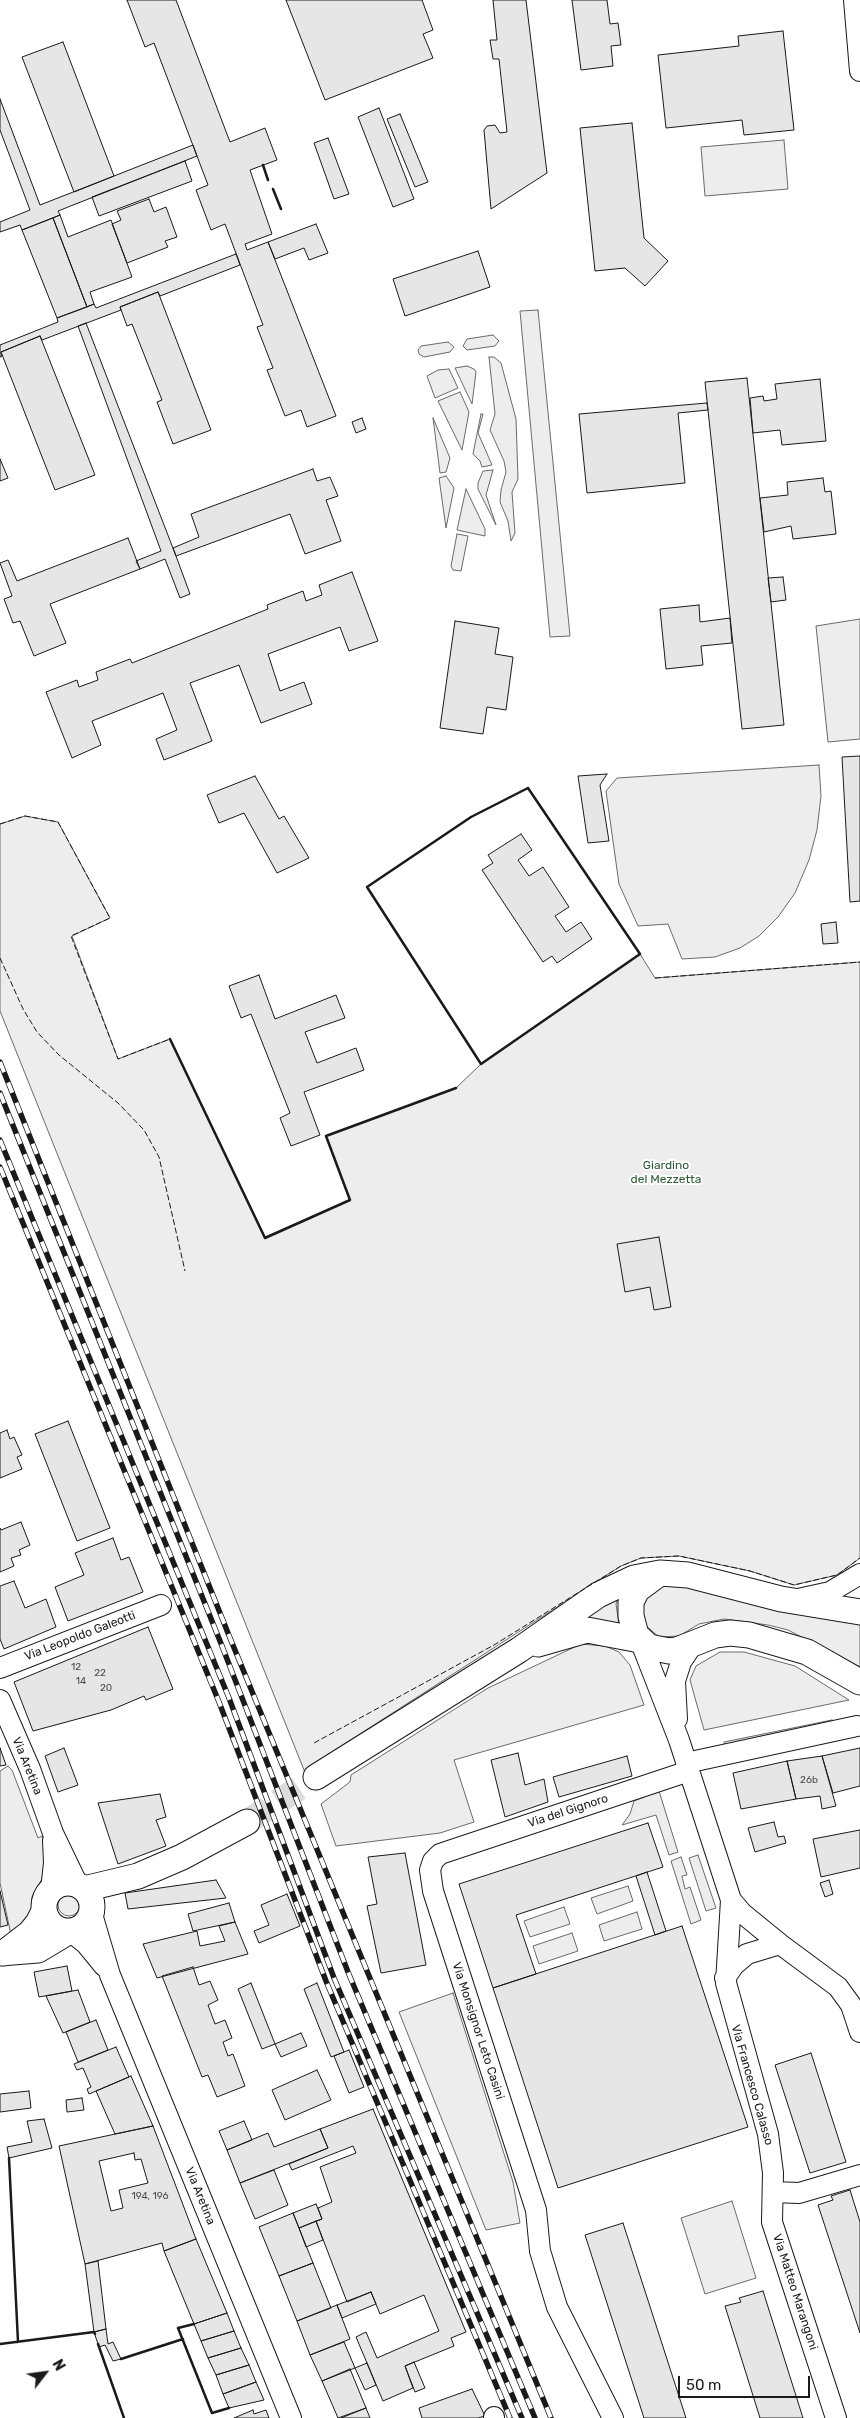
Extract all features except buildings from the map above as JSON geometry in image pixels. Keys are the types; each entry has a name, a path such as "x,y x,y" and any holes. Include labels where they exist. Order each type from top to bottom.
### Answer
{"main road":[{"path":"640,1640 633,1628 632,1598 642,1585 660,1574"},
{"path":"316,1777 519,1650 598,1595 634,1578 660,1574 688,1575 791,1600 860,1612"},
{"path":"519,1650 587,1630 640,1640 660,1651 677,1650 721,1634 749,1634 774,1640 807,1652 860,1682"},
{"path":"87,1899 182,1857 247,1822"},
{"path":"2,1953 30,1933 38,1923 48,1900 61,1884 87,1899"},
{"path":"2,1953 21,1953 38,1950 70,1932 82,1928 87,1899"},
{"name":"Via Aretina","path":"48,1900 50,1924 62,1931 70,1932"}],"street":[{"path":"856,10 860,71"},
{"path":"791,1600 830,1592 860,1574"},
{"name":"Via Leopoldo Galeotti","path":"0,1668 161,1605"},
{"path":"640,1640 688,1767"},
{"path":"679,1740 675,1681 681,1662 693,1644"},
{"name":"Via Aretina","path":"0,1700 30,1769 53,1832 87,1899 110,1975 291,2418"},
{"name":"Via del Gignoro","path":"440,1854 688,1767 857,1726"},
{"name":"Via Francesco Calasso","path":"688,1767 731,1900 726,1978 735,2024 768,2134 774,2192"},
{"name":"Via Aretina","path":"48,1900 54,1863 53,1832"},
{"name":"Via Monsignor Leto Casini","path":"440,1854 433,1862 430,1870 433,1891 536,2210 540,2251 557,2307 613,2418"},
{"name":"Via Francesco Calasso","path":"731,1900 742,1912 780,1944 838,1986 851,2005 860,2032"},
{"name":"Via Aretina","path":"70,1932 90,1948 110,1975"},
{"path":"726,1978 734,1965 747,1954 780,1944"},
{"path":"774,2192 799,2193 860,2175"},
{"name":"Via Matteo Marangoni","path":"774,2192 772,2222 836,2418"}],"shaded area":[{"path":"784,140 788,189 705,196 701,147"},
{"path":"538,310 570,636 550,637 520,311"},
{"path":"493,335 499,341 495,346 467,350 463,346 467,339"},
{"path":"448,342 454,347 450,352 424,357 419,354 418,350 421,346"},
{"path":"489,357 494,357 501,363 516,419 518,479 512,492 515,533 511,541 508,521 500,502 506,472 504,461 490,430 495,414"},
{"path":"467,366 476,372 472,404 455,368"},
{"path":"449,369 458,388 435,398 427,376 438,370"},
{"path":"460,392 469,412 462,450 438,401"},
{"path":"481,414 483,414 478,433 492,465 482,467 480,461 473,454"},
{"path":"433,418 450,458 446,472 440,473"},
{"path":"493,470 486,495 496,525 478,489 478,483 483,471"},
{"path":"446,476 454,488 446,528 439,478"},
{"path":"466,489 485,529 485,536 457,530"},
{"path":"457,534 468,536 461,571 453,570 451,566"},
{"path":"860,619 860,739 828,742 816,626"},
{"path":"819,765 821,796 817,830 809,860 795,893 778,917 759,936 740,948 715,957 682,959 668,924 638,926 619,884 606,791 617,778"},
{"name":"Giardino del Mezzetta","path":"25,816 58,822 110,918 72,936 118,1059 170,1039 265,1237 350,1200 326,1136 456,1088 481,1064 640,954 655,978 860,962 860,1558 837,1575 794,1585 750,1571 679,1556 641,1558 621,1566 304,1770 0,1011 0,824"},
{"path":"667,1584 687,1585 813,1617 860,1621 860,1667 788,1630 768,1625 724,1619 699,1624 679,1636 659,1637 644,1624 641,1615 644,1594"},
{"path":"620,1592 616,1604 619,1625 569,1622"},
{"path":"581,1644 605,1646 619,1652 630,1665 644,1705 454,1760 474,1822 440,1833 336,1846 321,1804 350,1782 351,1775 488,1688"},
{"path":"720,1652 744,1652 795,1666 849,1700 704,1730 690,1680 696,1666"},
{"path":"832,1720 834,1729 726,1752 724,1742"},
{"path":"8,1766 12,1770 38,1838 42,1836 46,1845 44,1875 32,1897 31,1918 11,1935 0,1883 0,1771"},
{"path":"659,1791 678,1852 669,1855 656,1815 622,1825 630,1814 634,1801"},
{"path":"698,1855 716,1908 706,1911 689,1858"},
{"path":"681,1857 687,1875 682,1876 685,1889 690,1887 701,1920 691,1924 671,1861"},
{"path":"628,1886 633,1901 597,1914 591,1898"},
{"path":"65,1894 73,1894 80,1901 80,1909 73,1916 65,1916 58,1909 58,1901"},
{"path":"564,1907 570,1924 530,1937 524,1921"},
{"path":"637,1912 642,1929 604,1941 599,1925"},
{"path":"572,1933 578,1951 539,1964 533,1946"},
{"path":"453,1993 513,2182 520,2223 486,2230 399,2012"},
{"path":"732,2201 756,2278 705,2294 681,2218"}],"tunnel":[{"path":"247,1822 316,1777"}],"railway":[{"path":"0,1062 230,1638 551,2418"},
{"path":"0,1093 222,1646 348,1972 535,2418"},
{"path":"0,1140 229,1698 334,1978 522,2418"},
{"path":"0,1167 219,1702 326,1981 510,2418"}],"fence":[{"path":"0,824 25,816 58,822 110,918 71,936 118,1059 170,1039"},
{"path":"0,958 23,1009 37,1032 59,1055 118,1103 144,1130 159,1157 185,1271"},
{"path":"655,978 860,962"},
{"path":"314,1743 494,1645 621,1566 641,1558 679,1556 750,1571 794,1585 837,1575 860,1558"}],"wall":[{"path":"263,165 268,180"},
{"path":"273,189 281,209"},
{"path":"528,788 640,954 481,1064 367,887 471,817 528,788"},
{"path":"170,1039 265,1238 350,1200 326,1136 456,1088"},
{"path":"9,2158 18,2342"},
{"path":"194,2324 178,2328 212,2413 229,2408"},
{"path":"0,2344 94,2332 95,2334"},
{"path":"121,2359 183,2339"},
{"path":"98,2344 124,2418"}]}
